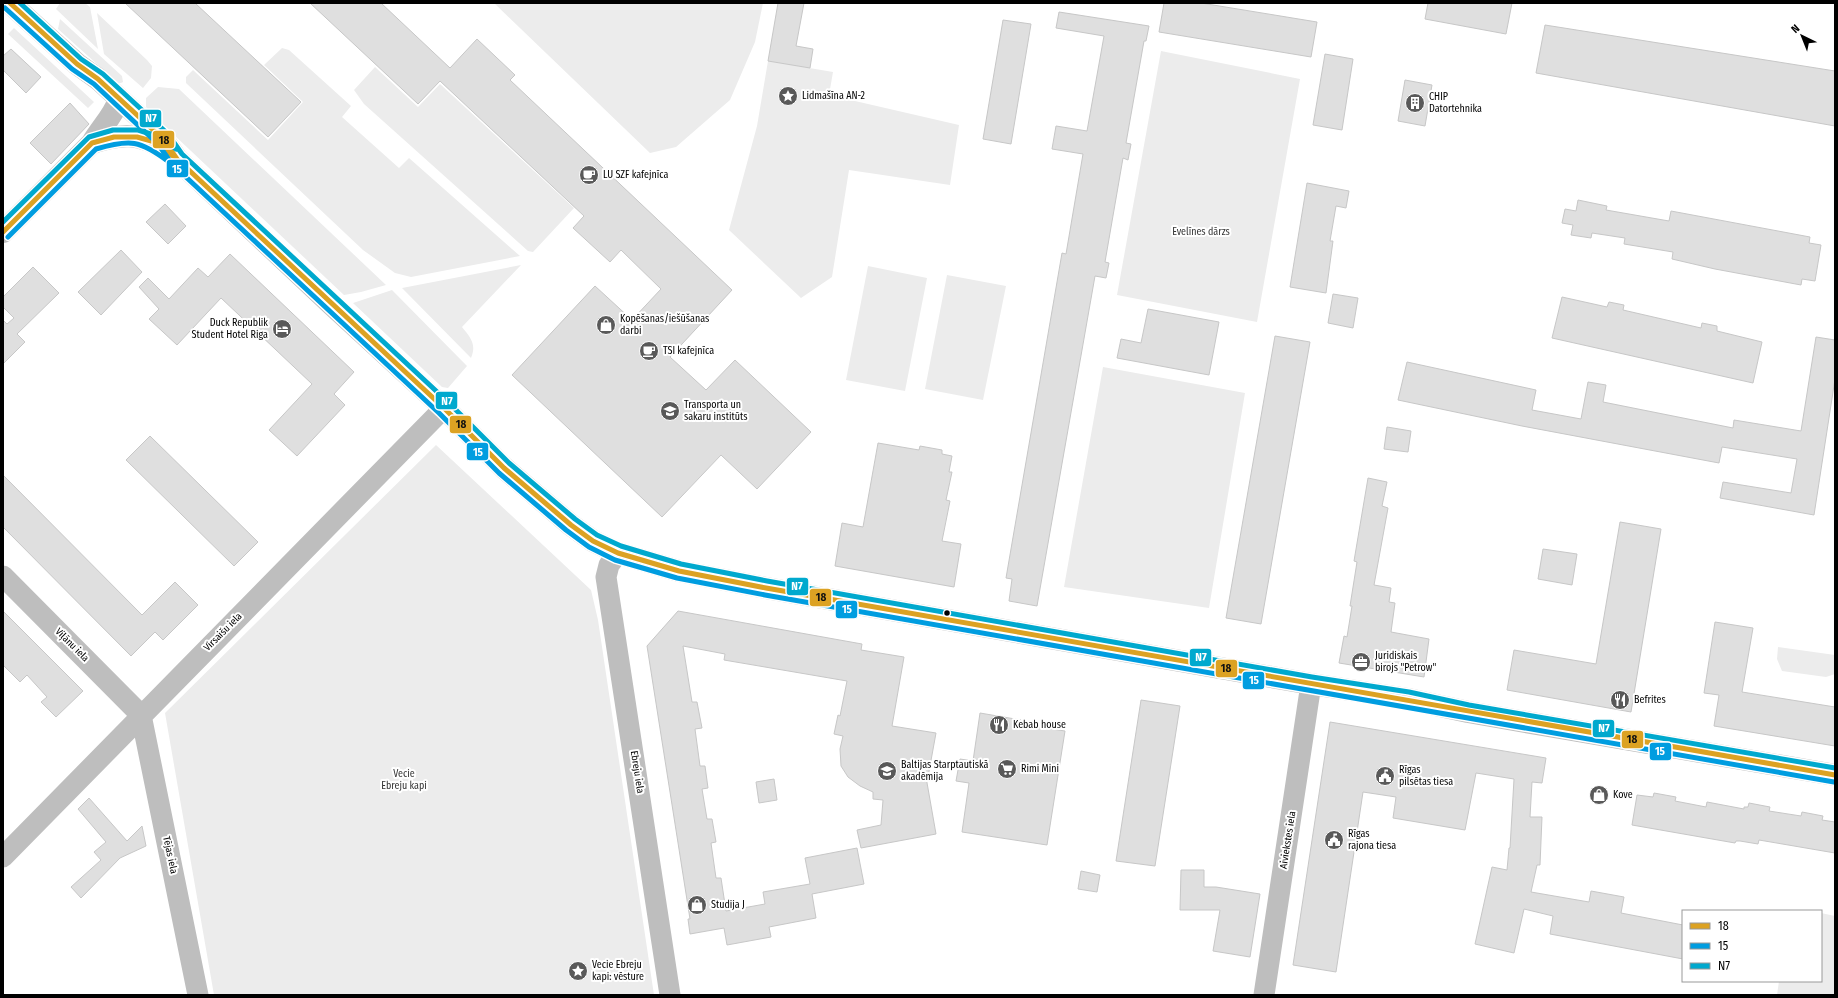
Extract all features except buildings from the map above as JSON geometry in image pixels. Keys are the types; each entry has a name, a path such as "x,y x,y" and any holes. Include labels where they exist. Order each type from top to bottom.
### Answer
{"street":[{"path":"10,3 77,64 98,79 163,139 177,159"},
{"path":"3,232 92,142 101,127 114,114 120,100"},
{"path":"92,142 109,137 127,136 151,141 177,159 444,408 504,468 546,505 593,541 618,553 679,571 766,588 1311,684 1408,699 1468,712 1835,775"},
{"name":"Virsaišu iela","path":"3,857 444,408"},
{"name":"Ebreju iela","path":"618,553 609,565 606,577 670,995"},
{"name":"Viļānu iela","path":"3,576 141,715"},
{"name":"Aiviekstes iela","path":"1264,995 1311,684"},
{"name":"Tējas iela","path":"141,715 198,995"}],"green space":[{"path":"60,3 85,3 90,7 98,49 56,9"},
{"path":"494,3 763,3 755,42 730,100 676,147 650,153"},
{"path":"97,13 152,66 151,78 143,88 104,54"},
{"path":"60,19 122,76 123,82 118,83 58,29"},
{"path":"14,28 94,102 88,108 8,34"},
{"path":"282,48 289,50 351,106 342,117 399,168 409,158 520,256 411,277 395,273 363,250 186,83 186,77 193,70 268,140 303,102 264,65"},
{"name":"Evelīnes dārzs","path":"1161,51 1300,79 1257,322 1117,295"},
{"path":"768,61 833,72 829,95 959,125 950,185 849,170 832,277 801,298 729,230 757,126"},
{"path":"375,67 418,107 440,84 574,208 533,252 528,251 364,104 354,90"},
{"path":"158,87 179,89 386,285 344,295 146,107 146,98"},
{"path":"521,265 462,327 472,341 473,353 471,358 402,288"},
{"path":"868,266 927,278 905,391 846,380"},
{"path":"947,275 1006,286 983,400 925,389"},
{"path":"392,290 467,366 448,388 442,387 353,303"},
{"path":"1103,367 1245,393 1209,608 1064,587"},
{"name":"Vecie Ebreju kapi","path":"436,445 591,590 598,620 654,995 214,995 165,713"},
{"path":"1778,647 1835,655 1835,674 1826,677 1782,671 1777,659"},
{"path":"1822,913 1835,916 1835,995 1777,995 1779,982 1822,982"}],"transit line":[{"name":"18","path":"10,3 77,64 98,79 163,139 177,159 444,408 504,468 571,525 593,541 618,553 679,571 766,588 1835,775"},
{"name":"N7","path":"20,3 81,59 103,74 168,134 182,154 449,403 509,463 575,519 597,535 621,546 681,564 767,581 1312,677 1409,692 1469,705 1835,768"},
{"name":"15","path":"5,8 72,69 94,84 158,144 172,164 439,413 499,473 566,530 589,547 615,560 677,578 765,595 1834,782"},
{"name":"N7","path":"3,222 89,137 113,130 138,130 157,136 176,149"},
{"name":"18","path":"3,232 92,143 114,137 137,137 155,142 173,156"},
{"name":"15","path":"8,237 96,149 118,144 134,144 150,149 169,162"}],"place":[{"name":"Lidmašīna AN-2","path":"788,96"},
{"name":"CHIP Datortehnika","path":"1415,103"},
{"name":"LU SZF kafejnīca","path":"589,175"},
{"name":"Kopēšanas/iešūšanas darbi","path":"606,325"},
{"name":"Duck Republik Student Hotel Riga","path":"282,329"},
{"name":"TSI kafejnīca","path":"649,351"},
{"name":"Transporta un sakaru institūts","path":"670,411"},
{"name":"Juridiskais birojs \"Petrow\"","path":"1361,662"},
{"name":"Befrites","path":"1620,700"},
{"name":"Kebab house","path":"999,725"},
{"name":"Rimi Mini","path":"1007,769"},
{"name":"Baltijas Starptautiskā akadēmija","path":"887,771"},
{"name":"Rīgas pilsētas tiesa","path":"1385,776"},
{"name":"Kove","path":"1599,795"},
{"name":"Rīgas rajona tiesa","path":"1334,840"},
{"name":"Studija J","path":"697,905"},
{"name":"Vecie Ebreju kapi: vēsture","path":"578,971"}]}
